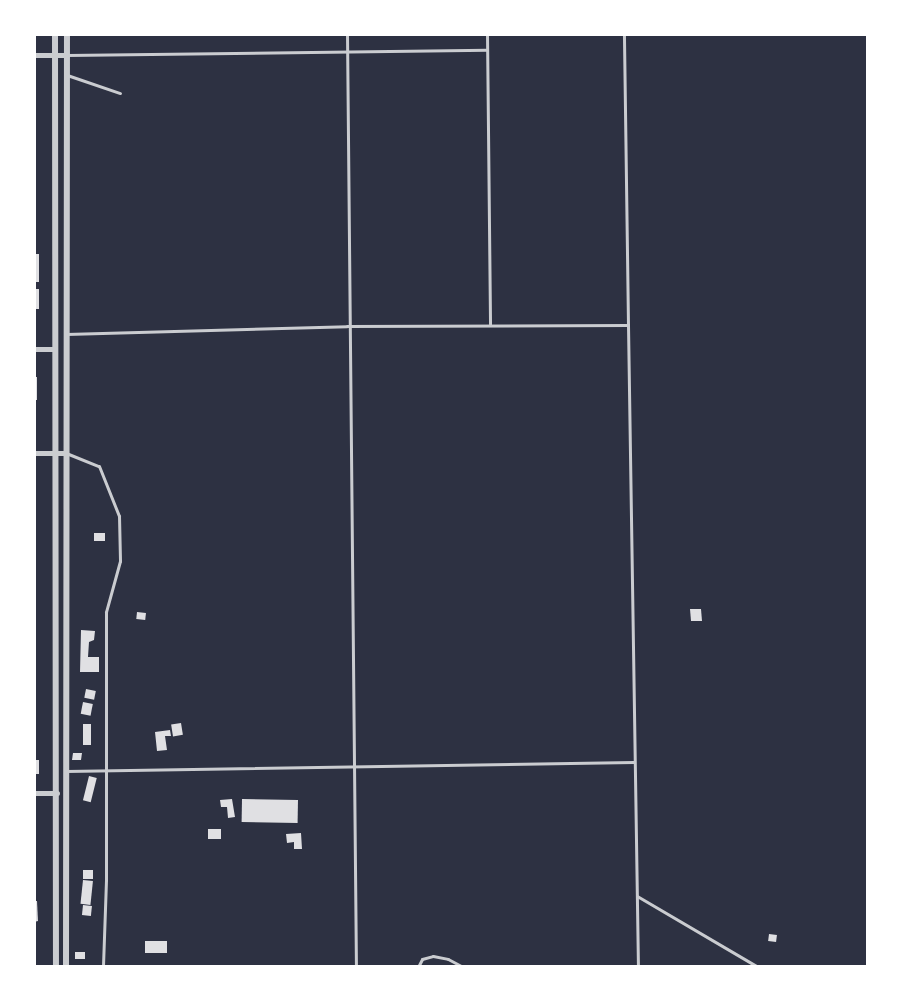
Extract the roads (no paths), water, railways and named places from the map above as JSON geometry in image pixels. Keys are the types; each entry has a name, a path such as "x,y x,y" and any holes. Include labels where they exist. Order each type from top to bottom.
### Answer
{"street":[{"path":"55,34 56,967"},
{"path":"66,967 67,34"},
{"path":"34,55 67,55"},
{"path":"34,349 55,349"},
{"path":"34,453 66,453"},
{"path":"34,793 57,793"}],"lane":[{"path":"347,34 347,326 356,967"},
{"path":"487,34 490,324"},
{"path":"624,34 638,967"},
{"path":"67,55 487,50"},
{"path":"67,75 120,93"},
{"path":"66,334 347,326 628,325"},
{"path":"66,453 99,466 119,516 120,561 106,612 103,967"},
{"path":"66,771 635,762"},
{"path":"637,896 758,967"},
{"path":"418,967 422,959 433,956 463,967"}]}
